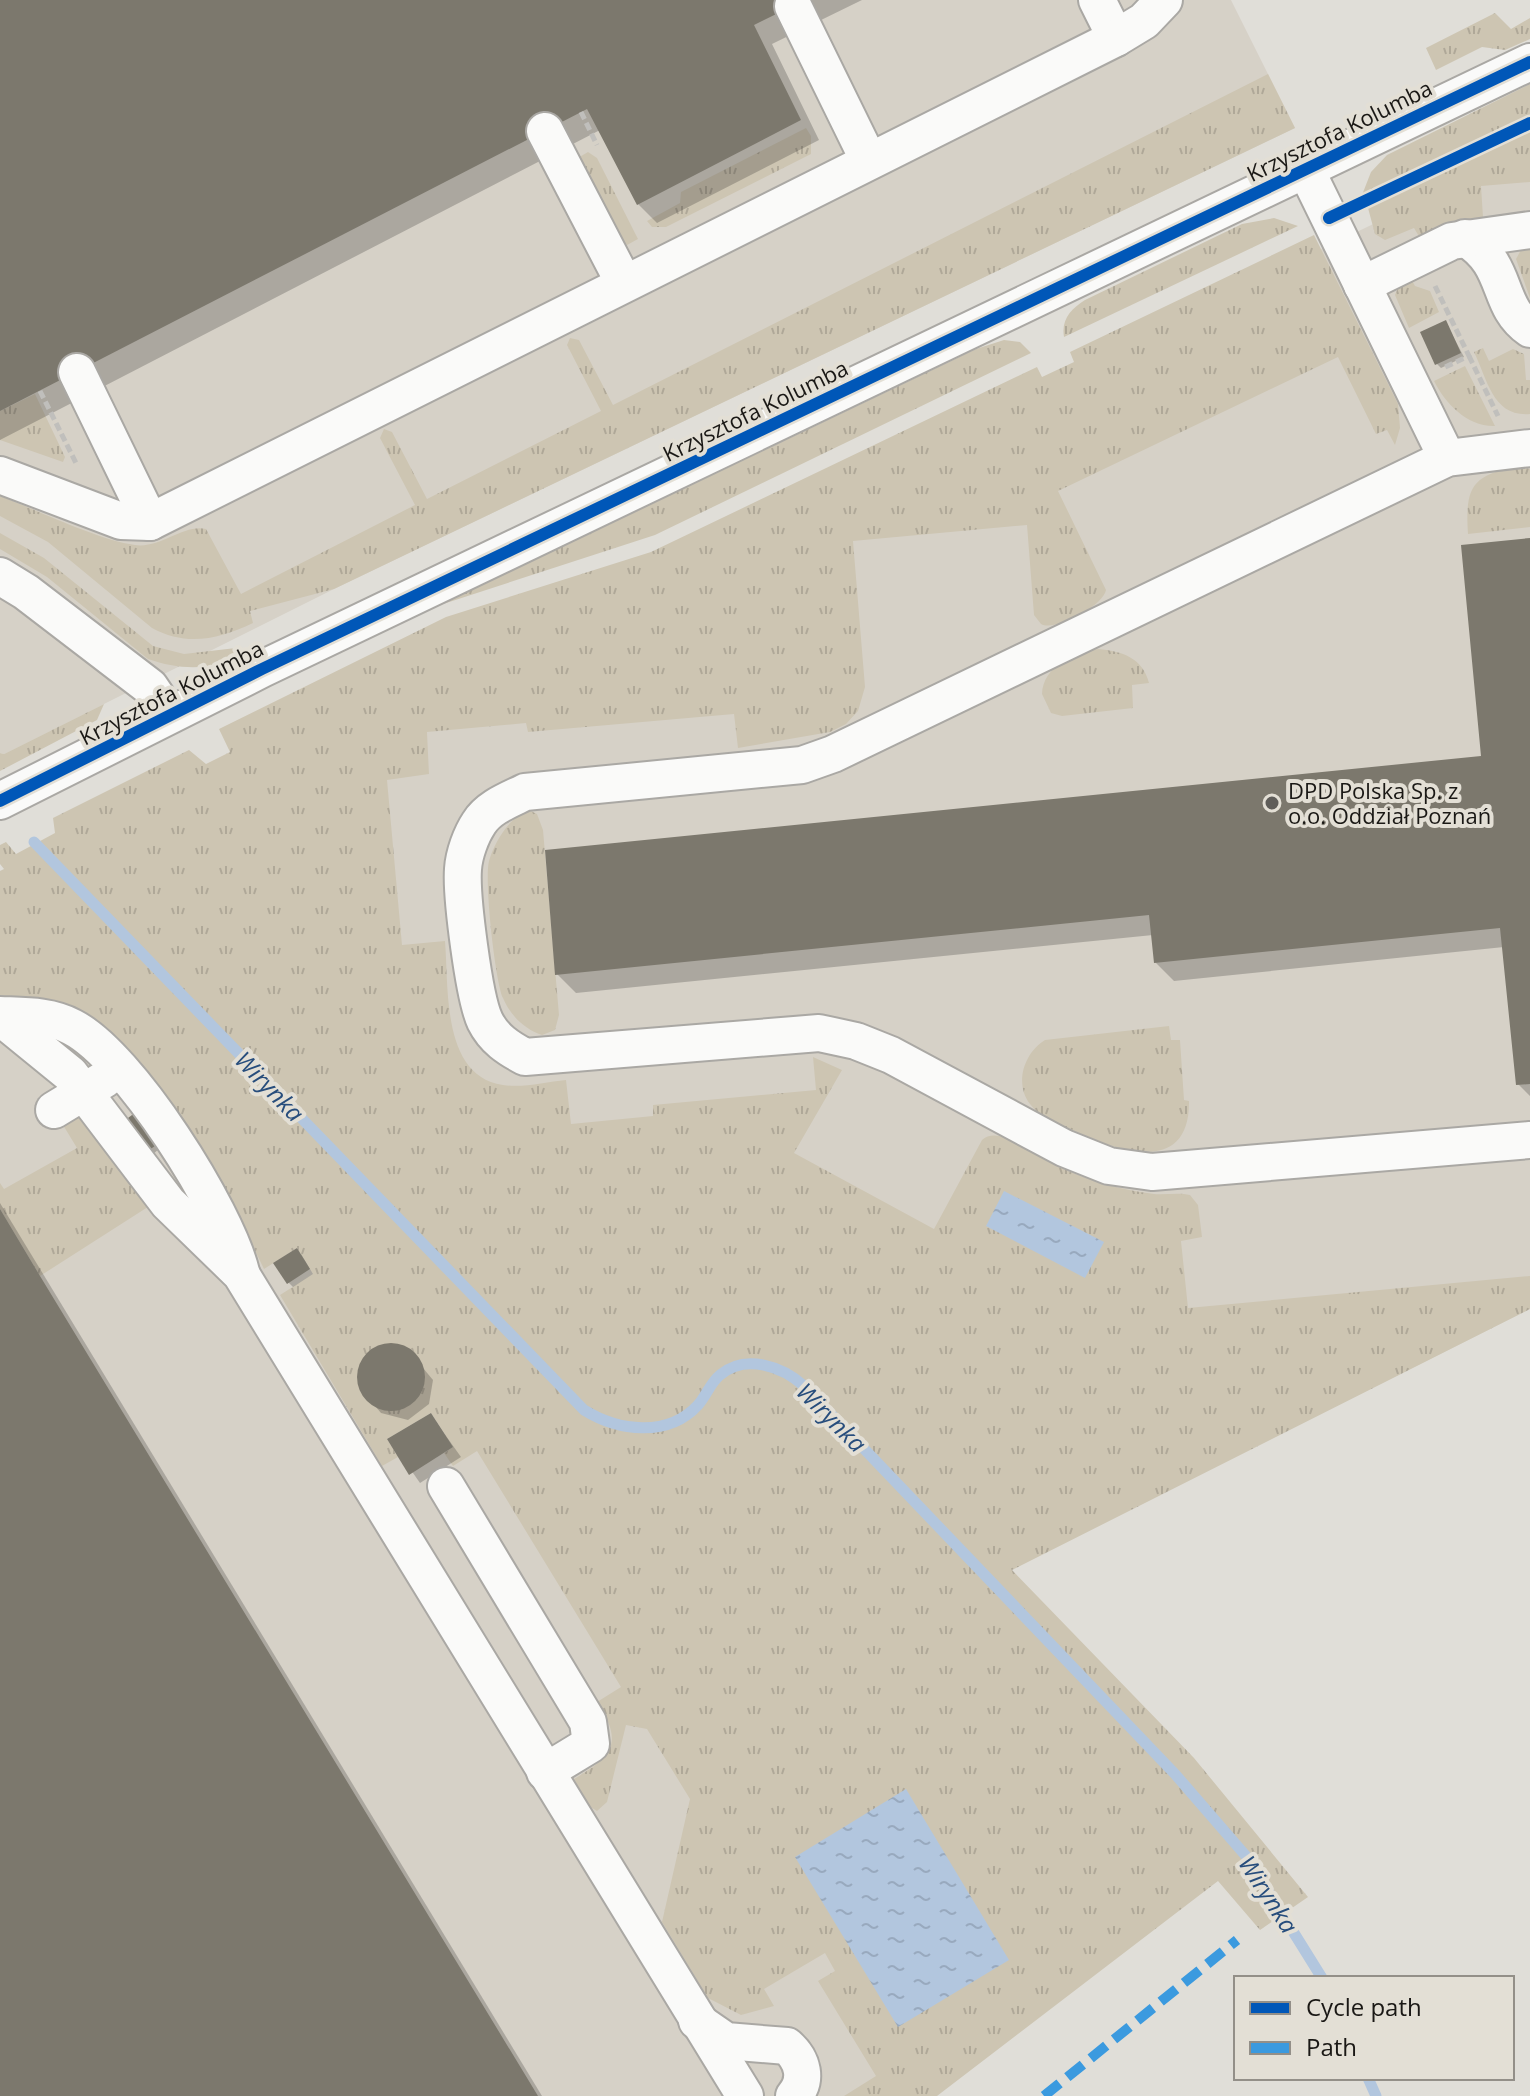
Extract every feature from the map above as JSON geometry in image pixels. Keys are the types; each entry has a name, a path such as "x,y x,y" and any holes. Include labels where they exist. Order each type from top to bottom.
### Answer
{"street":[{"path":"1097,0 1116,38"},
{"path":"0,475 121,521 150,522 1116,38 1156,12 1164,0"},
{"path":"793,6 869,161"},
{"name":"Krzysztofa Kolumba","path":"0,801 169,715 1530,62"},
{"path":"545,131 624,283"},
{"path":"1305,168 1447,458"},
{"path":"1362,285 1437,247 1465,238 1530,230"},
{"path":"1465,238 1492,259 1514,312 1530,329"},
{"path":"77,372 150,522"},
{"path":"1530,448 1447,458 833,754 802,765 525,792 500,804 481,820 469,842 463,869 476,998 485,1023 501,1044 525,1057 819,1033 856,1041 891,1055 1064,1148 1109,1166 1152,1172 1530,1140"},
{"path":"0,576 150,687 169,715"},
{"path":"0,1016 48,1018 74,1027 97,1044 121,1071 200,1179 228,1231 241,1274 745,2096"},
{"path":"0,1016 58,1062 69,1101 241,1274"},
{"path":"69,1101 121,1071"},
{"path":"446,1486 588,1722 591,1744 545,1772"},
{"path":"696,2020 726,2041 787,2046 802,2066 802,2081 794,2096"}],"path":[{"path":"581,112 602,154"},
{"path":"1427,279 1434,285 1502,422"},
{"path":"1431,374 1469,356"},
{"path":"40,391 81,473 75,474"}],"shaded area":[{"path":"0,0 1231,0 1295,128 334,589 4,754 0,753"},
{"path":"1530,149 1530,1309 1054,1547 890,1361 101,833"},
{"path":"0,871 602,1535 937,2096 0,2096"}],"green space":[{"path":"1495,13 1511,29 1530,18 1530,39 1505,50 1482,47 1436,70 1426,48"},
{"path":"1268,74 1295,128 334,589 250,611 253,623 228,633 190,639 152,628 48,542 0,516 0,496 86,531 135,545 153,543 197,528 206,529 241,594 415,505 380,438 384,429 392,432 427,499 601,411 567,345 570,338 579,340 613,405"},
{"path":"1530,84 1530,115 1362,195 1371,172 1387,155"},
{"path":"806,128 811,136 811,154 666,227 652,227 647,221 680,203 681,192"},
{"path":"1530,131 1530,182 1481,186 1483,217 1453,222 1420,238 1414,228 1385,240 1375,234 1368,208"},
{"path":"588,152 597,158 638,239 627,245 576,159"},
{"path":"1274,218 1298,226 1064,337 1068,315 1085,300 1242,224"},
{"path":"1314,235 1398,404 1400,428 1395,445 1387,430 1376,434 1338,357 1058,491 1106,590 1097,603 1067,621 1041,624 1034,615 1027,525 853,541 865,687 858,711 846,724 830,732 738,748 734,714 528,732 526,723 427,732 429,774 387,780 402,945 445,941 452,1027 458,1048 468,1065 483,1078 503,1085 566,1080 571,1124 653,1116 653,1105 816,1090 813,1057 842,1070 794,1153 934,1229 982,1140 990,1136 1011,1139 1064,1169 1108,1185 1154,1194 1190,1195 1198,1205 1202,1237 1181,1241 1188,1308 1530,1276 1530,1309 1012,1570 1194,1758 1308,1897 1260,1930 1218,1881 937,2096 844,2096 876,2076 818,1981 835,1971 825,1953 764,1989 774,2006 741,2015 708,1998 662,1922 690,1799 647,1729 626,1725 607,1802 597,1811 589,1806 574,1779 606,1755 612,1738 597,1702 621,1687 477,1451 453,1466 444,1453 453,1447 431,1413 387,1439 398,1457 382,1466 280,1295 313,1274 297,1248 264,1269 228,1196 156,1099 48,1006 0,995 0,871 4,869 0,864 0,845 6,842 16,854 55,833 53,818 189,750 206,764 230,752 219,729 446,617 651,552 1037,367 1042,377 1074,362 1070,352"},
{"path":"1530,248 1530,298 1516,259 1521,250"},
{"path":"1410,277 1415,286 1430,291 1439,312 1409,328 1395,295 1400,283"},
{"path":"1004,340 1020,342 1031,353 655,535 440,605 976,349"},
{"path":"1483,348 1489,361 1513,349 1524,354 1526,380 1530,380 1530,414 1508,410 1493,395 1474,352"},
{"path":"1465,366 1495,426 1466,418 1444,397 1434,381"},
{"path":"35,394 65,457 63,462 0,440 0,411"},
{"path":"1520,466 1530,469 1530,527 1468,534 1468,505 1474,486 1491,474"},
{"path":"0,533 44,558 153,646 184,654 236,648 240,656 218,664 195,667 148,659 47,577 0,549"},
{"path":"1098,649 1130,657 1142,667 1149,683 1132,685 1133,708 1062,716 1051,713 1042,694 1048,676 1070,657"},
{"path":"104,704 97,720 0,771 0,753 4,754"},
{"path":"531,811 537,814 543,830 559,1015 555,1030 542,1035 518,1021 503,998 494,952 488,888 489,861 499,838 517,817"},
{"path":"1169,1026 1171,1040 1180,1040 1184,1100 1189,1101 1186,1125 1177,1141 1163,1149 1147,1152 1128,1150 1089,1138 1044,1116 1034,1109 1025,1096 1022,1078 1027,1060 1045,1040"},
{"path":"80,1115 151,1205 40,1276 0,1209 0,1183 4,1189 77,1148 63,1125"}],"water":[{"path":"1004,1191 1104,1242 1085,1278 986,1226"},
{"path":"906,1789 1009,1960 898,2027 795,1857"}],"building":[{"path":"0,0 805,0 754,25 801,120 637,205 587,109 0,411"},
{"path":"1446,320 1461,353 1435,365 1420,332"},
{"name":"DPD Polska Sp. z o.o. Oddział Poznań","path":"1530,538 1530,1084 1516,1085 1500,928 1154,963 1149,915 555,975 545,850 1481,756 1461,545"},
{"path":"136,1112 158,1144 146,1152 124,1121"},
{"path":"0,1209 40,1276 538,2096 0,2096"},
{"path":"297,1248 310,1269 287,1284 273,1263"},
{"path":"384,1343 398,1343 410,1348 420,1358 425,1377 420,1396 410,1406 398,1411 384,1411 372,1406 362,1396 357,1384 357,1370 362,1358 372,1348"},
{"path":"431,1413 453,1447 409,1475 387,1439"}],"waterway":[{"name":"Wirynka","path":"34,842 584,1410 612,1423 627,1426 658,1427 672,1423 698,1405 720,1375 741,1365 775,1368 804,1386 1175,1774 1246,1856 1321,1976"},
{"name":"Wirynka","path":"1369,2080 1376,2096"}],"marked path":[{"path":"1044,2096 1237,1940"}],"cycle path":[{"path":"0,801 262,669 1530,62"},
{"path":"1329,218 1530,123"}],"place":[{"name":"DPD Polska Sp. z o.o. Oddział Poznań","path":"1272,803"}]}
